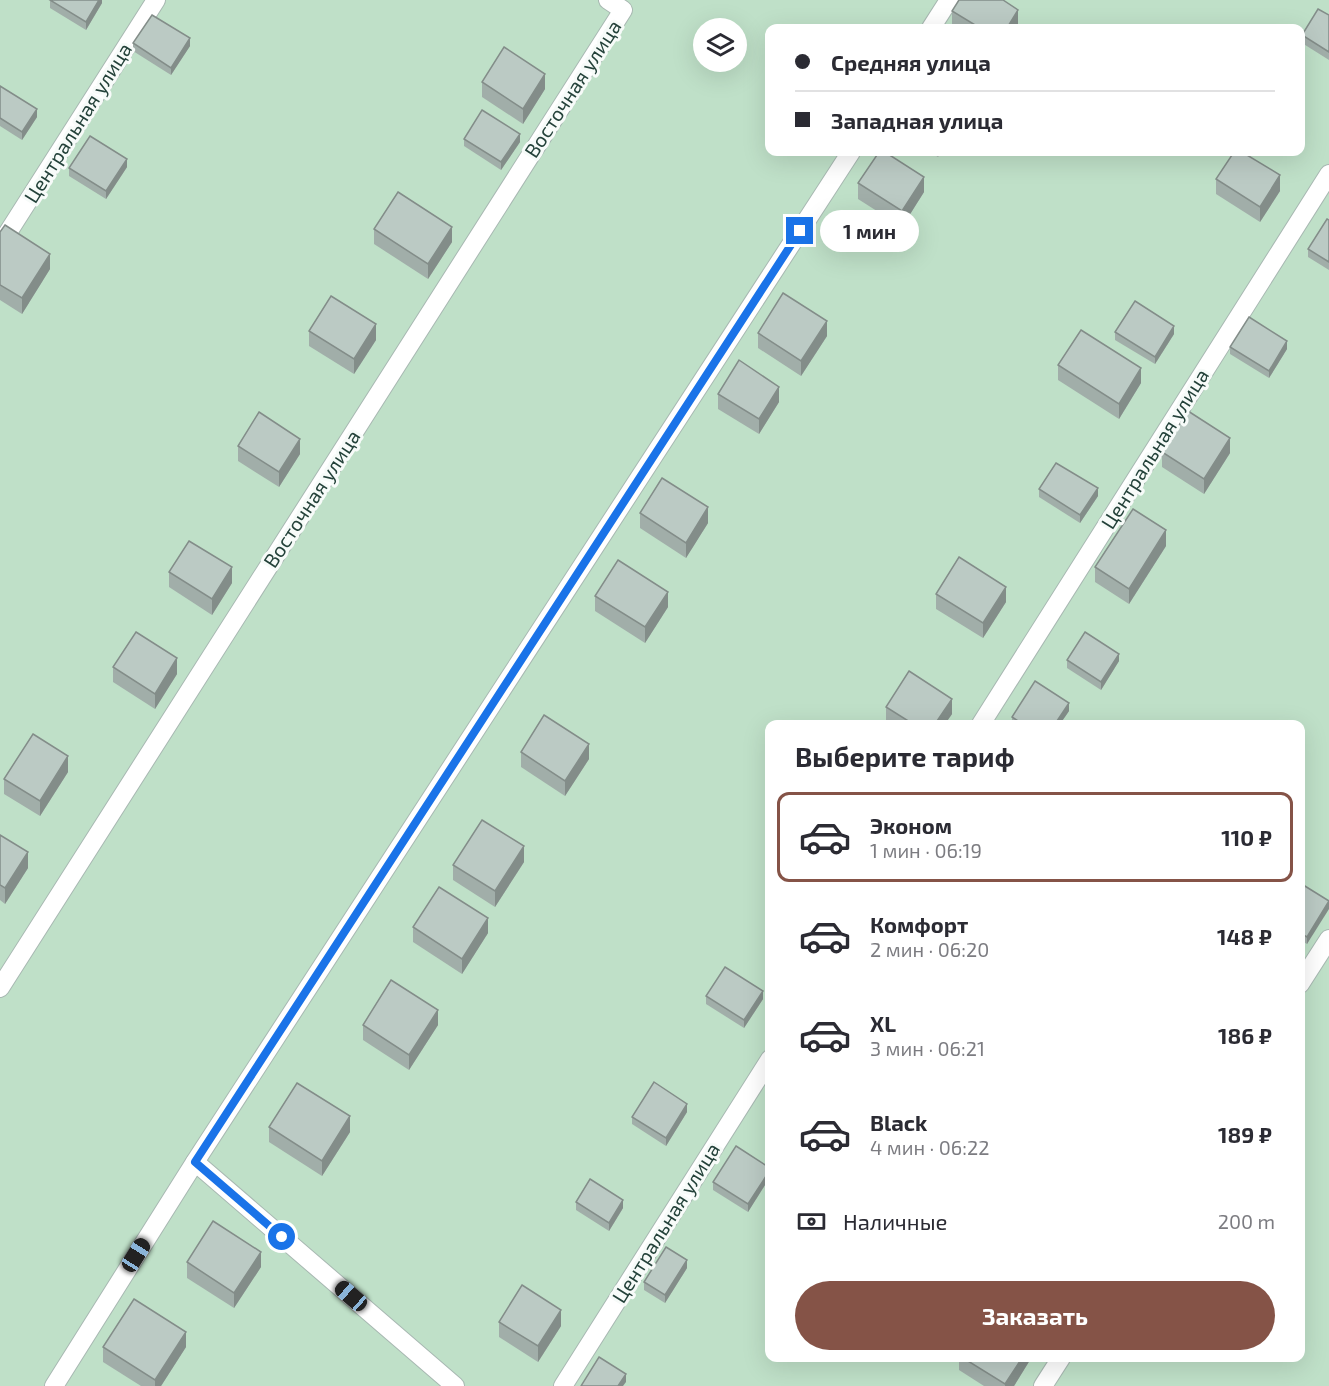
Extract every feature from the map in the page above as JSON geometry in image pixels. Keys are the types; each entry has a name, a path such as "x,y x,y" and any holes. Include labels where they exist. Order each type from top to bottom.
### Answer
{"street":[{"name":"Центральная улица","path":"0,246 156,0"},
{"path":"934,24 949,0"},
{"name":"Восточная улица","path":"0,988 616,5"},
{"path":"54,1386 195,1162 848,156"},
{"name":"Центральная улица","path":"984,720 1329,174"},
{"path":"1305,976 1329,939"},
{"name":"Центральная улица","path":"563,1386 765,1067"},
{"path":"195,1162 455,1386"},
{"path":"1043,1386 1058,1362"}],"green space":[{"path":"0,0 1329,0 1329,1386 0,1386"}],"building":[{"path":"50,0 99,0 86,22"},
{"path":"959,0 1003,0 1018,10 1009,24 973,24 952,11"},
{"path":"1318,9 1329,15 1329,52 1305,37 1305,30"},
{"path":"152,15 190,38 171,68 133,43"},
{"path":"504,47 545,74 523,109 482,82"},
{"path":"0,86 37,109 22,132 0,118"},
{"path":"482,110 520,134 501,162 464,139"},
{"path":"90,136 127,159 106,191 69,168"},
{"path":"876,156 891,156 924,177 902,211 858,183"},
{"path":"1231,156 1249,156 1280,175 1260,207 1216,179"},
{"path":"398,192 452,227 428,264 374,229"},
{"path":"1327,219 1329,220 1329,262 1308,249"},
{"path":"5,225 50,254 22,298 0,285 0,232"},
{"path":"783,293 827,321 801,361 758,333"},
{"path":"331,296 376,324 354,359 309,331"},
{"path":"1135,301 1174,326 1155,357 1115,332"},
{"path":"1249,317 1287,341 1269,371 1230,347"},
{"path":"1081,330 1141,368 1119,404 1058,365"},
{"path":"739,360 779,387 759,419 718,394"},
{"path":"1188,411 1230,438 1204,479 1162,452"},
{"path":"259,412 300,439 279,472 238,446"},
{"path":"1056,463 1098,488 1080,515 1039,489"},
{"path":"662,478 708,507 686,543 640,513"},
{"path":"1133,509 1166,530 1129,589 1095,567"},
{"path":"189,541 232,567 212,599 169,572"},
{"path":"959,557 1006,587 983,623 936,594"},
{"path":"618,560 668,592 645,627 595,596"},
{"path":"136,632 177,658 155,694 113,667"},
{"path":"1085,632 1119,654 1101,682 1067,660"},
{"path":"909,671 952,699 938,720 907,720 886,707"},
{"path":"1035,681 1069,703 1058,720 1017,720 1012,717"},
{"path":"544,715 589,744 565,781 521,752"},
{"path":"33,734 68,756 40,801 4,779"},
{"path":"482,820 524,846 495,891 453,865"},
{"path":"0,835 28,852 5,888 0,885"},
{"path":"1305,886 1329,901 1307,937 1305,936"},
{"path":"439,887 488,918 462,959 413,927"},
{"path":"725,967 763,991 744,1020 706,996"},
{"path":"391,980 438,1010 409,1055 363,1025"},
{"path":"654,1082 687,1104 666,1138 632,1117"},
{"path":"297,1083 350,1116 322,1161 269,1127"},
{"path":"736,1146 765,1165 765,1178 748,1204 713,1182"},
{"path":"590,1179 623,1200 609,1223 576,1202"},
{"path":"213,1221 261,1252 234,1293 187,1262"},
{"path":"666,1247 687,1260 665,1295 644,1282"},
{"path":"522,1285 561,1310 538,1346 499,1322"},
{"path":"134,1299 186,1332 155,1380 103,1347"},
{"path":"599,1357 626,1374 618,1386 581,1386"},
{"path":"969,1362 1019,1362 1005,1384"}],"route":[{"path":"282,1237 195,1162 800,231"}]}
